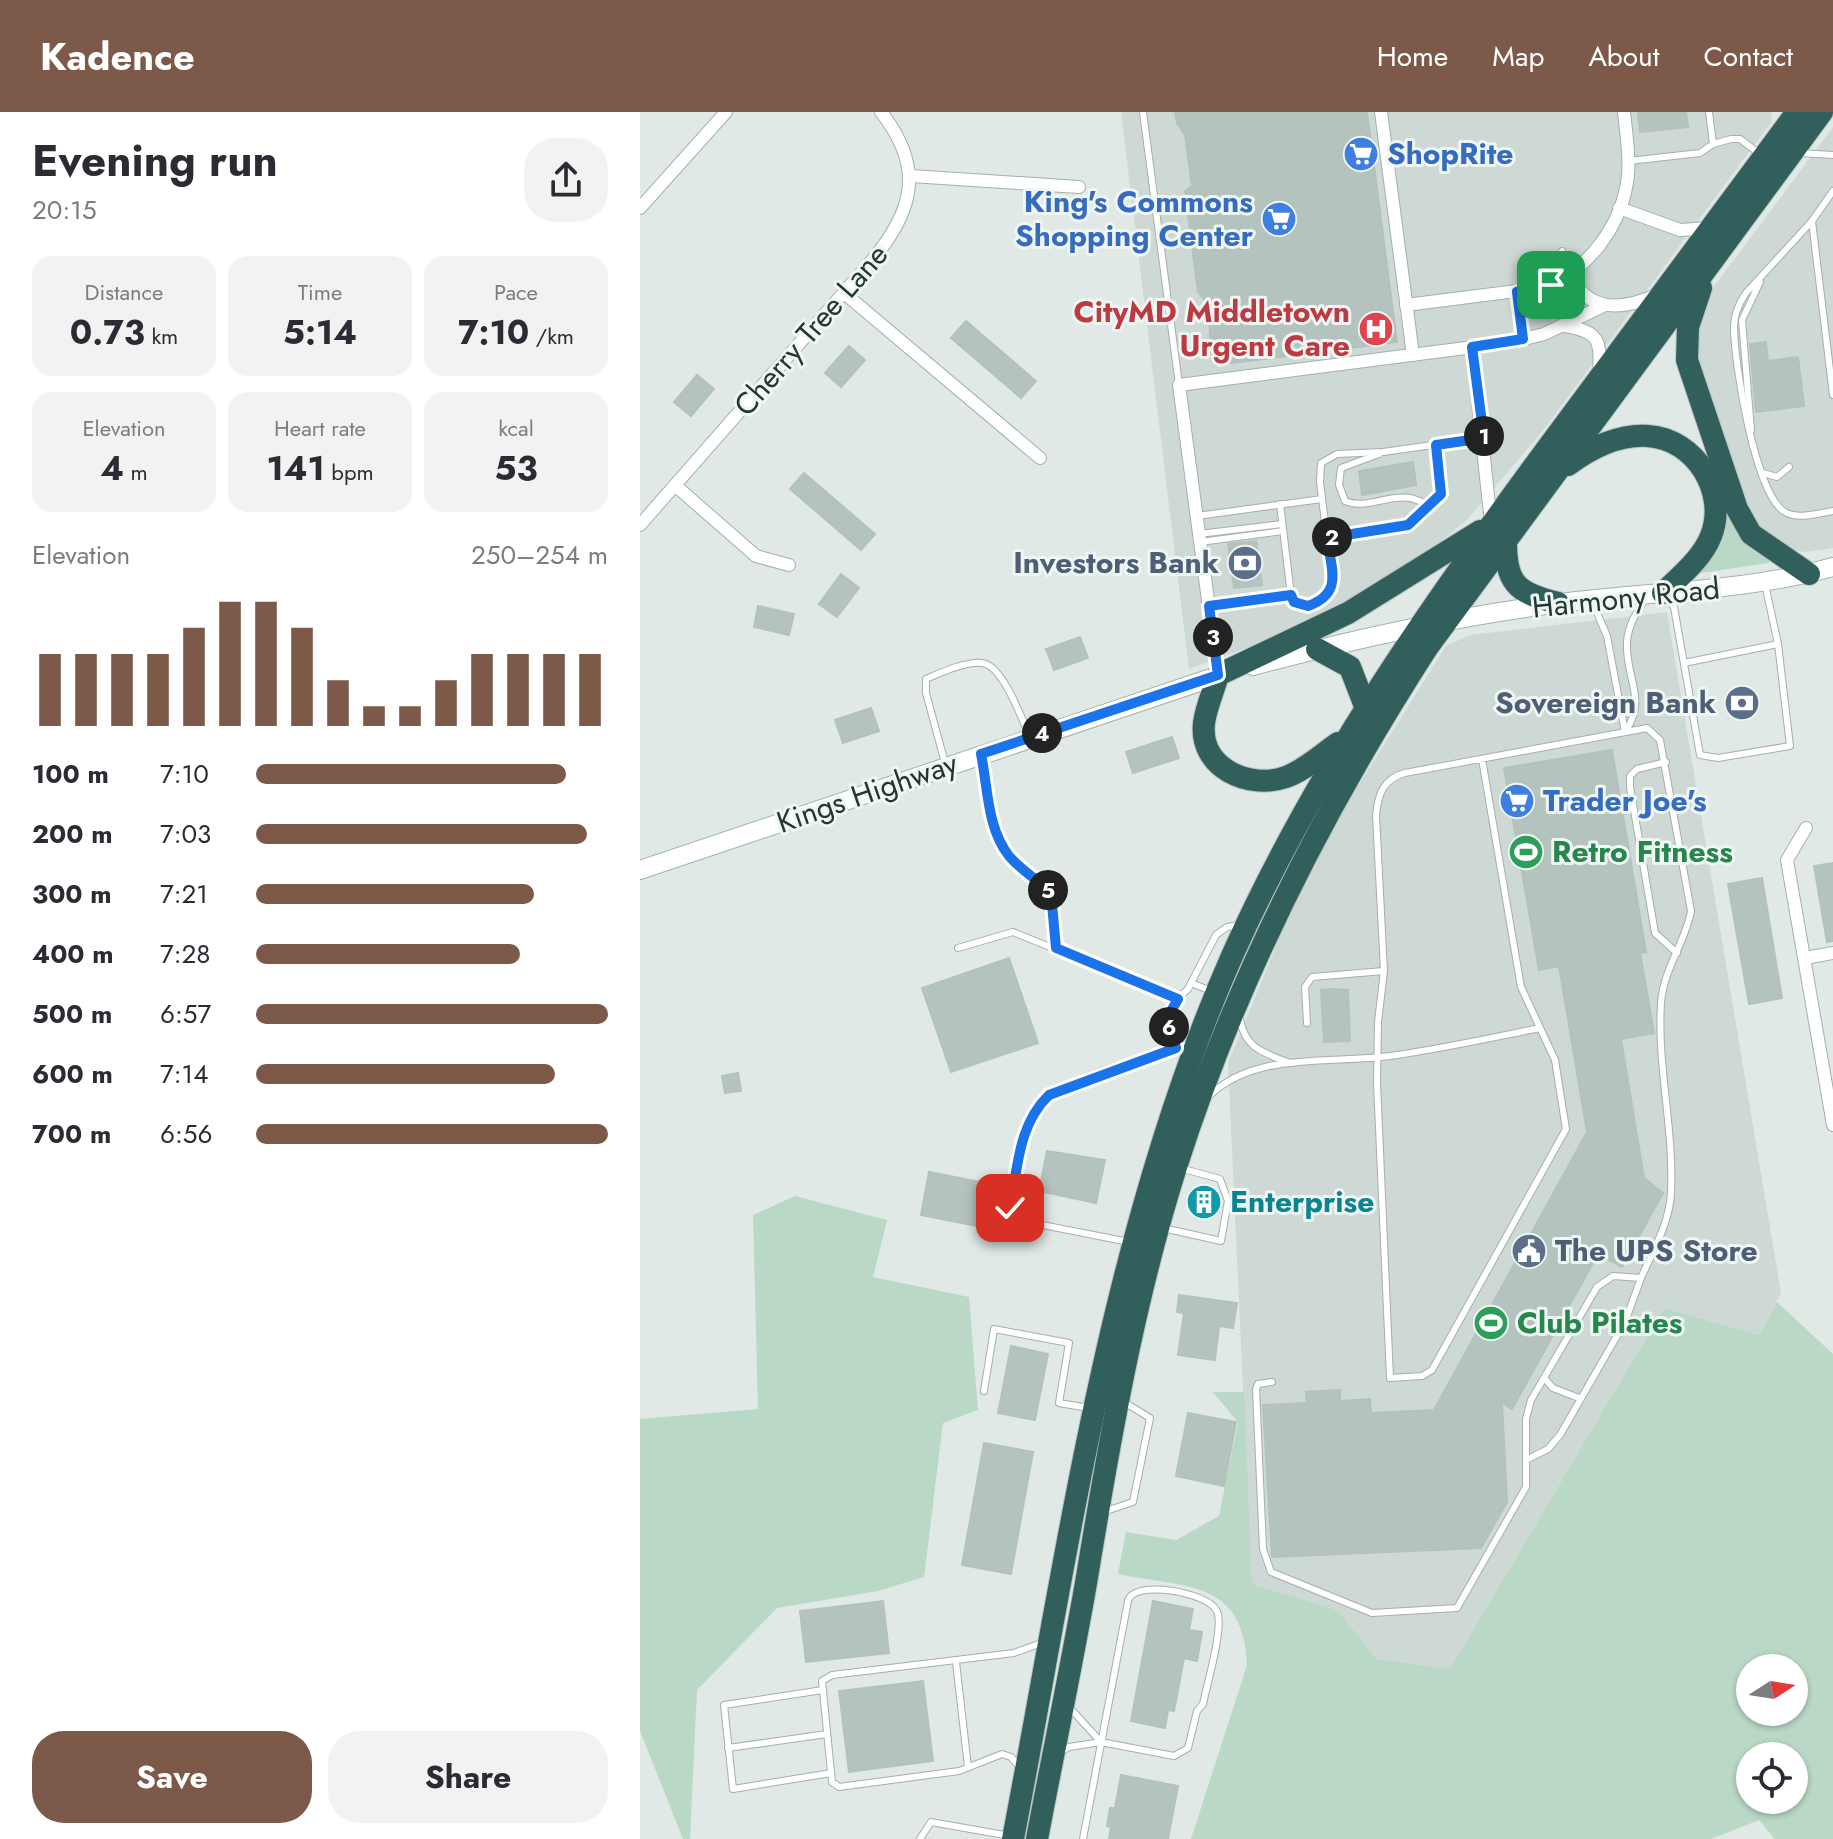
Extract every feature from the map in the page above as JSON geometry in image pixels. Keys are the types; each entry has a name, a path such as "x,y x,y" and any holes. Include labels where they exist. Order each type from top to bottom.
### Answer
{"highway":[{"path":"1037,1839 1095,1515 1149,1240 1198,1040 1228,995 1373,731 1447,620 1498,531 1598,379 1797,112"},
{"path":"1013,1838 1097,1409 1149,1240 1195,1110 1247,925 1316,788 1418,626 1498,531 1551,478 1822,112"},
{"path":"1713,258 1688,327 1687,360 1691,377 1743,522 1751,534 1775,554 1809,574"},
{"path":"1551,478 1596,447 1635,436 1674,443 1699,463 1713,491 1715,520 1711,537 1701,554 1656,593"},
{"path":"1498,531 1507,569 1516,585 1533,597 1558,603"},
{"path":"1346,737 1290,776 1273,781 1239,778 1216,761 1205,738 1205,721 1218,675 1348,613 1498,531"},
{"path":"1317,649 1350,667 1365,706"}],"street":[{"path":"640,208 726,112"},
{"path":"881,112 898,137 911,176 1079,187"},
{"path":"1381,112 1413,355"},
{"path":"1406,305 1517,292 1551,285 1570,275 1598,247 1619,208 1629,161 1624,112"},
{"name":"Cherry Tree Lane","path":"640,525 677,487 899,225 911,176"},
{"path":"1619,208 1680,230 1712,227"},
{"path":"1570,275 1588,301 1605,305 1636,302 1664,292"},
{"path":"1517,292 1523,339"},
{"path":"844,293 1040,458"},
{"path":"1218,675 1179,385 1523,339 1564,326 1605,305"},
{"path":"1564,326 1588,331 1596,338 1600,350 1598,379"},
{"path":"1472,347 1498,531"},
{"path":"677,487 756,556 789,565"},
{"name":"Harmony Road","path":"1418,626 1558,603 1765,583 1833,567"},
{"name":"Kings Highway","path":"640,870 1218,675 1418,626"},
{"path":"1806,828 1787,860 1833,1125"},
{"path":"1805,958 1833,953"}],"lane":[{"path":"1143,112 1179,385"},
{"path":"1709,112 1713,144"},
{"path":"1629,161 1700,153 1713,144 1740,139 1764,157"},
{"path":"1791,153 1833,155"},
{"path":"1833,191 1812,221 1763,276 1742,320 1751,437 1772,498 1788,514 1833,511"},
{"path":"1812,221 1833,395"},
{"path":"1562,251 1570,275"},
{"path":"1280,504 1291,595 1294,602 1308,606 1332,590 1319,472 1328,457 1363,450 1383,452 1484,438"},
{"path":"1327,538 1408,525 1439,499 1442,488 1436,445"},
{"path":"1383,452 1341,468 1339,485 1345,501 1356,504 1408,498 1424,504 1439,499"},
{"path":"1763,473 1777,477 1789,467"},
{"path":"1197,516 1322,499"},
{"path":"1200,538 1283,527"},
{"path":"1625,732 1637,709 1627,639 1634,616 1656,593 1674,607 1700,755 1718,758 1790,746 1778,644 1765,583"},
{"path":"1209,606 1291,595"},
{"path":"1591,599 1607,636 1625,732"},
{"path":"1684,663 1778,644"},
{"path":"946,766 926,693 926,679 940,673 981,662 989,666 1010,692 1030,737"},
{"path":"1482,759 1521,987 1555,1060 1566,1129 1432,1370 1422,1376 1390,1378 1376,1058 1384,971 1376,816 1379,793 1396,775 1625,732 1653,730 1660,740 1666,762 1691,911 1688,931 1661,1001 1671,1192 1662,1228 1625,1322 1548,1449 1528,1459"},
{"path":"981,754 993,824 1001,842 1010,856 1051,893 1056,948"},
{"path":"1666,762 1637,769 1630,776 1630,787 1655,933 1677,953"},
{"path":"1176,1048 1166,1020 1178,999 1191,983 1216,935 1227,927 1247,925"},
{"path":"958,948 1013,932 1178,999"},
{"path":"1307,1023 1305,987 1312,977 1384,971"},
{"path":"1191,983 1228,995 1247,1041 1260,1052 1290,1063"},
{"path":"1195,1110 1234,1078 1290,1063 1376,1058 1540,1028"},
{"path":"1007,1218 1026,1122 1049,1095 1198,1040"},
{"path":"990,1215 1149,1240 1221,1241 1228,1201 1220,1179 1177,1167"},
{"path":"994,1194 1012,1197"},
{"path":"992,1204 1010,1208"},
{"path":"1272,1382 1261,1382 1256,1389 1266,1564 1278,1576 1372,1613 1457,1608 1520,1503 1526,1487 1526,1419 1531,1400 1597,1287 1613,1276 1641,1278"},
{"path":"984,1391 994,1329 1069,1343 1059,1403 1097,1409"},
{"path":"1545,1379 1553,1388 1579,1398"},
{"path":"1095,1515 1133,1502 1150,1418 1118,1398"},
{"path":"1050,1766 1063,1750 1101,1742 1171,1755 1183,1753 1191,1742 1197,1711 1203,1704 1218,1614 1203,1599 1156,1589 1134,1590 1129,1597 1101,1742 1083,1839"},
{"path":"1026,1773 1011,1757 1002,1754 959,1771 839,1787 832,1782 822,1681 832,1675 1014,1653 1051,1639"},
{"path":"956,1662 968,1767"},
{"path":"823,1690 724,1705 728,1748 733,1789 831,1773"},
{"path":"1064,1697 1078,1720 1101,1742"},
{"path":"728,1748 827,1734"},
{"path":"920,1839 931,1822 1013,1838"}],"shaded area":[{"name":"King's Commons Shopping Center","path":"1121,112 1771,112 1772,121 1545,428 1467,520 1387,584 1266,641 1189,669"},
{"path":"1833,127 1833,548 1806,552 1786,549 1770,540 1749,514 1698,368 1695,340 1700,313 1715,285"},
{"path":"1667,612 1781,1293 1759,1335 1664,1308 1450,1669 1377,1659 1337,1610 1252,1584 1228,1063 1296,898 1341,813 1446,646 1470,635"}],"green space":[{"path":"1725,499 1769,558 1769,563 1694,574 1719,545"},
{"path":"795,1196 887,1220 873,1277 969,1297 978,1410 943,1423 924,1577 878,1591 777,1608 697,1690 690,1839 683,1839 640,1731 640,1419 758,1409 753,1215"},
{"path":"1777,1302 1833,1354 1833,1839 1775,1839 1759,1820 1711,1839 1191,1839 1247,1665 1243,1637 1235,1616 1223,1602 1206,1592 1118,1574 1126,1532 1176,1540 1219,1516 1238,1422 1213,1392 1244,1392 1252,1584 1337,1610 1377,1659 1450,1669 1664,1308 1759,1335"}],"building":[{"name":"King's Commons Shopping Center","path":"1175,112 1367,112 1397,342 1216,365 1212,361 1208,304 1198,292 1185,191 1192,186 1185,135 1177,123"},
{"path":"1638,112 1686,112 1688,127 1640,132"},
{"path":"966,321 1036,381 1021,398 951,338"},
{"path":"1766,342 1768,361 1798,357 1804,406 1756,412 1750,344"},
{"path":"849,346 865,360 841,387 825,373"},
{"path":"697,375 714,389 691,416 674,402"},
{"path":"1413,462 1416,485 1362,495 1359,471"},
{"path":"804,473 875,534 861,550 790,489"},
{"name":"Investors Bank","path":"1256,541 1262,585 1234,588 1228,544"},
{"path":"841,574 859,588 837,617 819,604"},
{"path":"758,606 794,614 789,635 754,627"},
{"path":"1080,637 1088,658 1054,670 1046,649"},
{"path":"871,708 879,731 843,743 835,720"},
{"path":"1172,737 1179,758 1133,773 1126,752"},
{"path":"1612,750 1646,952 1640,953 1654,1033 1621,1039 1644,1178 1663,1193 1622,1267 1598,1254 1512,1409 1502,1403 1507,1502 1481,1548 1272,1557 1263,1405 1307,1403 1306,1392 1340,1390 1340,1401 1370,1399 1371,1413 1434,1410 1587,1132 1559,966 1539,970 1504,768"},
{"path":"1833,863 1833,941 1827,942 1814,866"},
{"path":"1762,878 1782,998 1749,1004 1728,884"},
{"path":"1009,958 1038,1043 951,1072 922,988"},
{"path":"1321,990 1348,990 1350,1041 1324,1042"},
{"path":"738,1073 741,1091 725,1093 722,1076"},
{"path":"1047,1151 1105,1160 1096,1203 1039,1191"},
{"path":"929,1172 996,1185 989,1191 986,1203 987,1228 921,1215"},
{"name":"Enterprise","path":"1195,1189 1219,1196 1213,1215 1190,1208"},
{"path":"1179,1295 1237,1303 1233,1328 1219,1326 1215,1360 1178,1355 1184,1313 1177,1312"},
{"path":"1011,1346 1048,1354 1035,1420 998,1413"},
{"path":"1188,1413 1236,1422 1224,1486 1176,1476"},
{"path":"984,1443 1033,1452 1011,1574 962,1565"},
{"path":"883,1601 889,1653 806,1662 800,1611"},
{"path":"1153,1601 1193,1609 1189,1630 1202,1632 1197,1661 1184,1658 1174,1711 1168,1710 1165,1728 1131,1721"},
{"path":"923,1681 933,1761 849,1772 839,1691"},
{"path":"1121,1775 1178,1786 1168,1839 1109,1839 1111,1827 1107,1826 1110,1808 1115,1808"}],"place":[{"name":"ShopRite","path":"1361,154"},
{"name":"King's Commons Shopping Center","path":"1279,219"},
{"name":"CityMD Middletown Urgent Care","path":"1376,329"},
{"name":"Investors Bank","path":"1245,563"},
{"name":"Sovereign Bank","path":"1742,703"},
{"name":"Trader Joe's","path":"1517,801"},
{"name":"Retro Fitness","path":"1526,852"},
{"name":"Enterprise","path":"1204,1202"},
{"name":"The UPS Store","path":"1529,1251"},
{"name":"Club Pilates","path":"1491,1323"}],"route":[{"path":"1010,1208 1026,1122 1036,1107 1049,1095 1111,1069 1176,1048 1166,1020 1172,1004 1178,999 1134,978 1056,948 1055,907 1051,893 1010,856 1001,842 993,824 981,754 1218,675 1209,606 1291,595 1294,602 1308,606 1329,594 1333,587 1327,538 1408,525 1441,494 1436,445 1484,438 1472,347 1523,339 1517,292 1551,285"}]}
